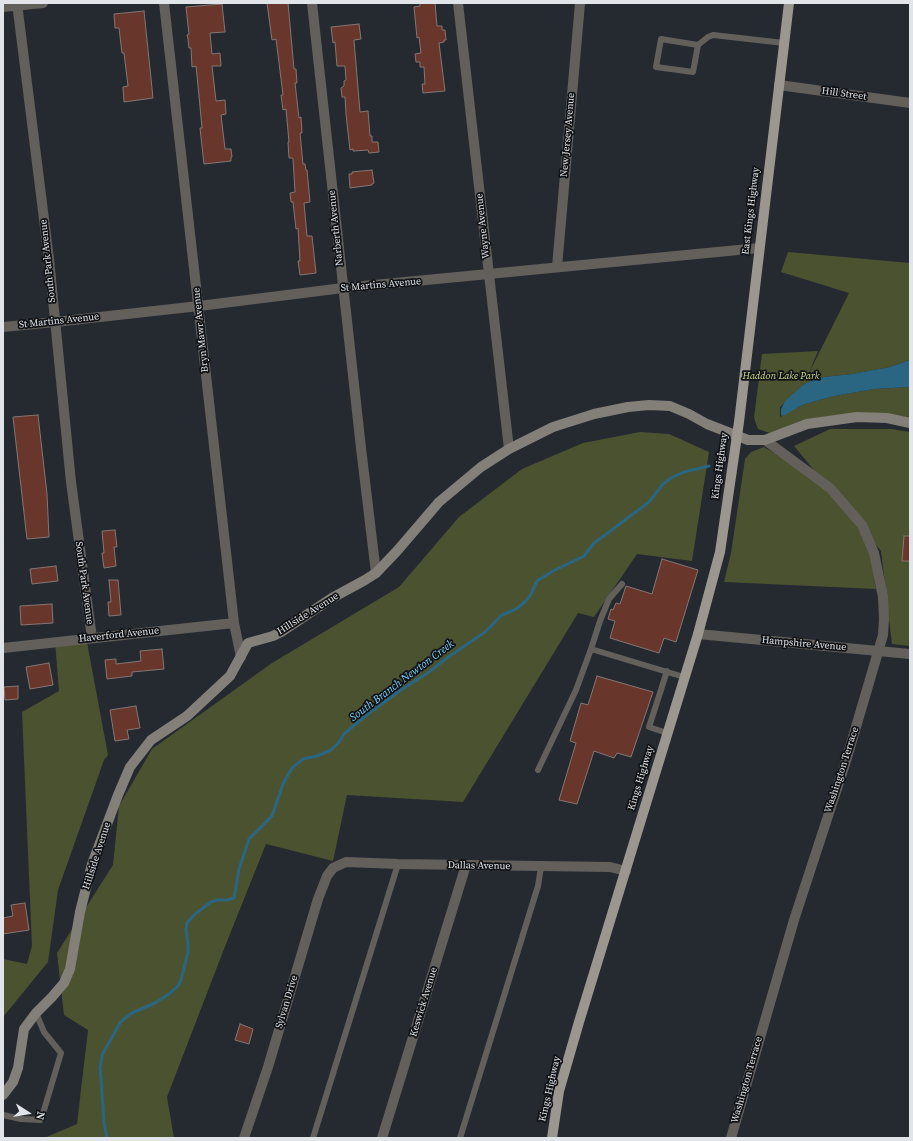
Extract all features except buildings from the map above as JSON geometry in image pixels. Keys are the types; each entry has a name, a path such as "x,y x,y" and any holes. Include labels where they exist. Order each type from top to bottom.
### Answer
{"main road":[{"name":"East Kings Highway","path":"739,422 778,85 789,3"},
{"name":"Kings Highway","path":"552,1138 559,1091 698,634 720,552 739,422"}],"street":[{"path":"3,7 17,4 43,3"},
{"name":"Bryn Mawr Avenue","path":"164,3 234,622 241,657"},
{"name":"Narberth Avenue","path":"312,3 376,573"},
{"name":"Wayne Avenue","path":"458,3 509,449"},
{"name":"New Jersey Avenue","path":"556,267 580,3"},
{"name":"South Park Avenue","path":"17,4 49,259 71,482 92,638"},
{"name":"Hill Street","path":"778,85 910,103"},
{"name":"St Martins Avenue","path":"3,327 199,306 343,288 759,248"},
{"name":"Hillside Avenue","path":"3,1095 13,1082 18,1068 24,1029 36,1013 64,983 70,969 80,912 92,864 130,767 151,740 187,716 230,676 248,643 273,636 281,632 332,598 376,573 439,502 481,467 509,449 553,427 594,414 628,407 649,405 670,406 707,424 748,440 765,440"},
{"path":"765,440 807,424 857,417 887,418 910,423"},
{"name":"Washington Terrace","path":"731,1138 794,920 846,761 883,635 883,597 874,553 862,525 830,488 765,440"},
{"name":"Haverford Avenue","path":"3,648 234,622"},
{"name":"Hampshire Avenue","path":"698,634 910,654"},
{"name":"Dallas Avenue","path":"333,868 346,862 541,867 610,867 626,870"},
{"name":"Keswick Avenue","path":"382,1138 466,865"},
{"name":"Sylvan Drive","path":"244,1138 268,1068 318,899 327,876 333,868"}],"lane":[{"path":"698,45 661,39 656,67 693,72 698,45 708,37 713,36 784,43"},
{"path":"538,770 576,690 609,599 622,584"},
{"path":"591,649 684,677"},
{"path":"667,671 649,727 667,733"},
{"path":"313,1138 398,864"},
{"path":"460,1138 538,886 541,867"},
{"path":"3,1115 41,1120 61,1052 44,1032 36,1013"}],"green space":[{"name":"Haddon Lake Park","path":"788,252 910,263 910,360 890,367 852,374 824,377 803,385 780,407 780,417 802,405 834,396 874,389 910,387 910,421 886,415 770,433 758,429 754,418 762,354 818,351 808,375 849,293 781,272"},
{"path":"830,429 891,429 910,432 910,646 892,644 881,551 794,446"},
{"path":"640,432 669,434 709,452 692,561 637,554 594,617 578,613 463,802 347,795 333,861 266,844 167,1097 174,1138 44,1138 77,1124 88,1030 64,1015 57,953 113,865 119,806 152,749 272,663 399,587 459,517 522,469 583,443"},
{"path":"764,447 790,462 826,490 858,527 870,554 876,589 724,582 731,553 745,459 751,452"},
{"path":"86,637 108,755 104,760 58,890 48,962 3,1017 3,959 27,964 32,946 22,712 59,691 55,641"}],"water":[{"path":"910,360 910,387 874,389 834,396 802,405 785,415 781,415 781,409 785,401 803,385 811,381 824,377 852,374 890,367"}],"waterway":[{"name":"South Branch Newton Creek","path":"107,1138 104,1123 100,1068 102,1055 120,1023 124,1019 132,1013 155,1003 178,986 188,952 186,930 187,923 195,914 211,902 234,898 239,869 249,839 272,816 283,784 292,768 303,759 317,756 331,750 344,734 364,717 485,632 502,615 516,609 530,596 537,581 553,571 584,556 593,544 649,502 663,484 671,478 684,472 709,466"}]}
